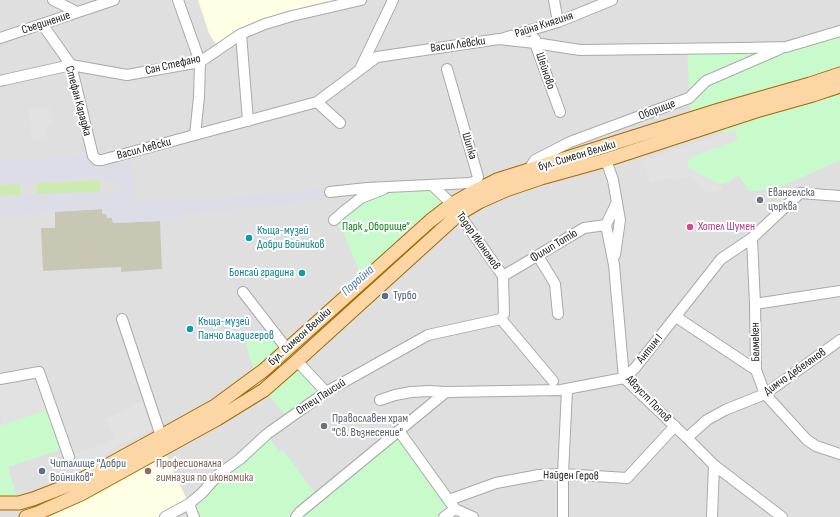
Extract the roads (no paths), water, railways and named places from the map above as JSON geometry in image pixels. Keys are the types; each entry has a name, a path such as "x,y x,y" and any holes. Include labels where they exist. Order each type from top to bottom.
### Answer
{"main road":[{"name":"бул. Симеон Велики","path":"26,517 81,494 217,419 264,390 297,361 475,191 497,180 719,110 840,74"},
{"name":"бул. Симеон Велики","path":"0,503 19,502 33,499 77,482 214,406 256,376 430,221 455,209 479,202 506,190 541,178 606,160 756,111 814,95 840,86"}],"street":[{"path":"53,0 79,12 82,0"},
{"name":"Съединение","path":"0,38 114,0"},
{"path":"178,0 200,62 199,97 195,135"},
{"name":"Сан Стефано","path":"0,81 71,65 127,75 200,62 241,34 265,24 292,16 361,0"},
{"path":"359,71 393,0"},
{"path":"554,0 558,22"},
{"name":"Райна Княгиня","path":"499,39 558,22 612,0"},
{"name":"Стефан Караджа","path":"42,24 71,65 92,156 97,160"},
{"name":"Шейново","path":"535,28 535,43 560,112"},
{"name":"Васил Левски","path":"97,160 102,160 317,102 377,57 499,39 580,50 786,46 840,31"},
{"path":"241,34 248,121"},
{"name":"Оборище","path":"528,171 535,160 570,142 689,98 706,81 786,46"},
{"name":"Шипка","path":"432,185 470,183 476,181 478,177 447,69"},
{"path":"317,102 340,123"},
{"path":"606,160 613,180 620,220 614,265"},
{"path":"330,192 367,188 432,185"},
{"name":"Тодор Икономов","path":"432,185 455,209 503,276 504,314 501,319"},
{"path":"334,220 361,198 391,187"},
{"name":"Антим I","path":"624,378 635,368 721,258 752,238 800,193 840,196"},
{"path":"614,265 606,224 617,202"},
{"name":"Филип Тотю","path":"503,276 584,228 606,224"},
{"name":"Белмекен","path":"752,238 756,304 756,370 765,394 807,440 816,446 840,454"},
{"path":"538,256 555,284 558,314"},
{"name":"Август Попов","path":"614,265 624,378 714,465 782,517"},
{"path":"756,304 840,291"},
{"path":"243,292 287,349"},
{"path":"676,316 756,370"},
{"path":"122,319 161,436"},
{"path":"501,319 553,381"},
{"name":"Отец Паисий","path":"165,517 189,504 202,493 218,475 240,459 267,434 326,392 428,335 501,319"},
{"name":"Димчо Дебелянов","path":"687,438 707,420 725,410 765,394 840,340"},
{"path":"297,361 326,392"},
{"path":"0,379 39,372 69,457"},
{"path":"380,400 411,392 428,391 567,390 624,378"},
{"path":"563,517 563,474 567,390"},
{"path":"296,517 300,512 446,392"},
{"name":"Найден Геров","path":"449,500 496,484 540,475 563,474 627,478 675,426"},
{"path":"399,431 455,509 473,517"},
{"path":"712,517 714,465"},
{"path":"189,504 194,517"},
{"path":"444,517 455,509"}],"waterway":[{"name":"Поройна","path":"367,286 393,263"}],"place":[{"name":"Евангелска църква","path":"760,200"},
{"name":"Хотел Шумен","path":"690,227"},
{"name":"Къща-музей Добри Войников","path":"249,238"},
{"name":"Бонсай градина","path":"302,273"},
{"name":"Турбо","path":"385,296"},
{"name":"Къща-музей Панчо Владигеров","path":"190,329"},
{"name":"Православен храм \"Св. Възнесение\"","path":"324,426"},
{"name":"Читалище \"Добри Войников\"","path":"42,471"},
{"name":"Професионална гимназия по икономика","path":"148,471"}],"park label":[{"name":"Парк „Оборище“","path":"376,227"}]}
